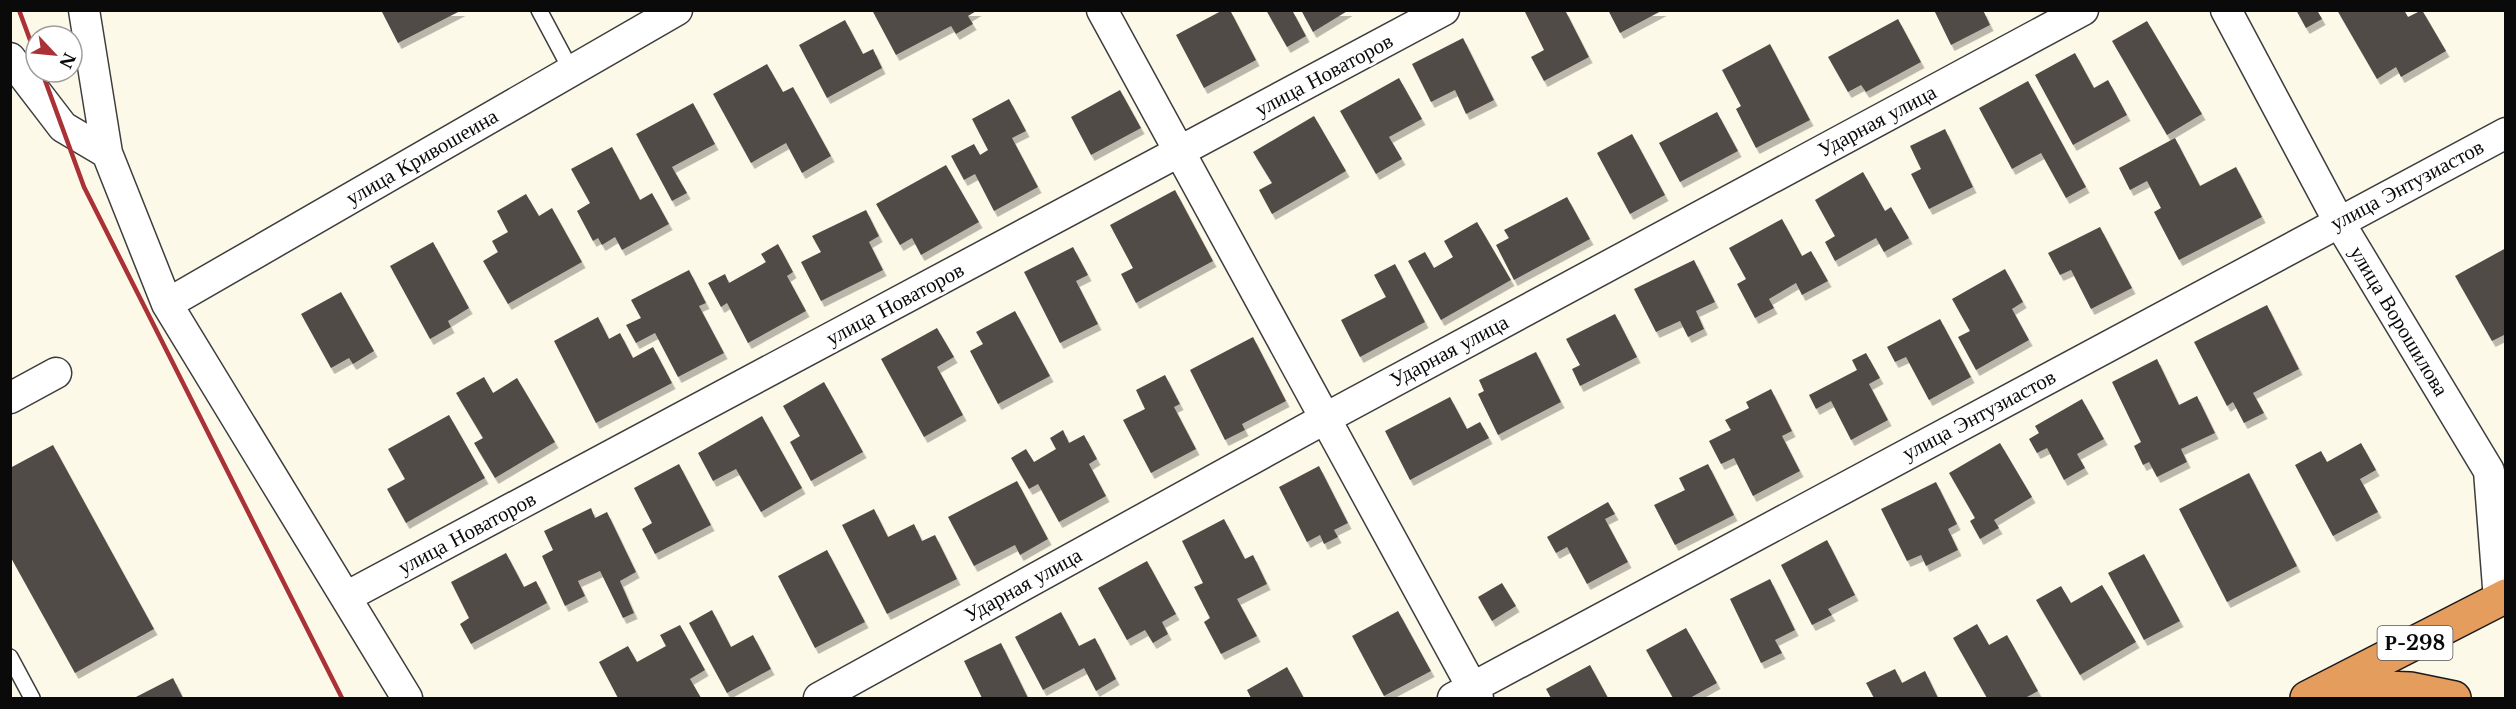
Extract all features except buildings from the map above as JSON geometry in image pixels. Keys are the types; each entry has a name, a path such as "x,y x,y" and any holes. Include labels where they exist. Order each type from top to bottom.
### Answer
{"highway":[{"name":"Р-298","path":"2319,692 2502,598"},
{"path":"2319,692 2410,689 2454,699"}],"street":[{"path":"84,10 108,153 167,304 407,699"},
{"name":"улица Кривошеина","path":"167,304 677,10"},
{"path":"1102,10 1326,418 1468,695"},
{"name":"улица Новаторов","path":"346,597 1444,10"},
{"name":"Ударная улица","path":"819,699 1326,418 2083,10"},
{"name":"улица Ворошилова","path":"2226,10 2339,222 2497,475 2502,598"},
{"path":"10,58 63,127 108,153"},
{"name":"улица Энтузиастов","path":"1468,695 2505,133"},
{"path":"10,398 56,373"}],"lane":[{"path":"539,10 571,70"},
{"path":"10,657 32,699"}],"railway":[{"path":"19,10 24,24"},
{"path":"46,84 84,187 342,698"}]}
